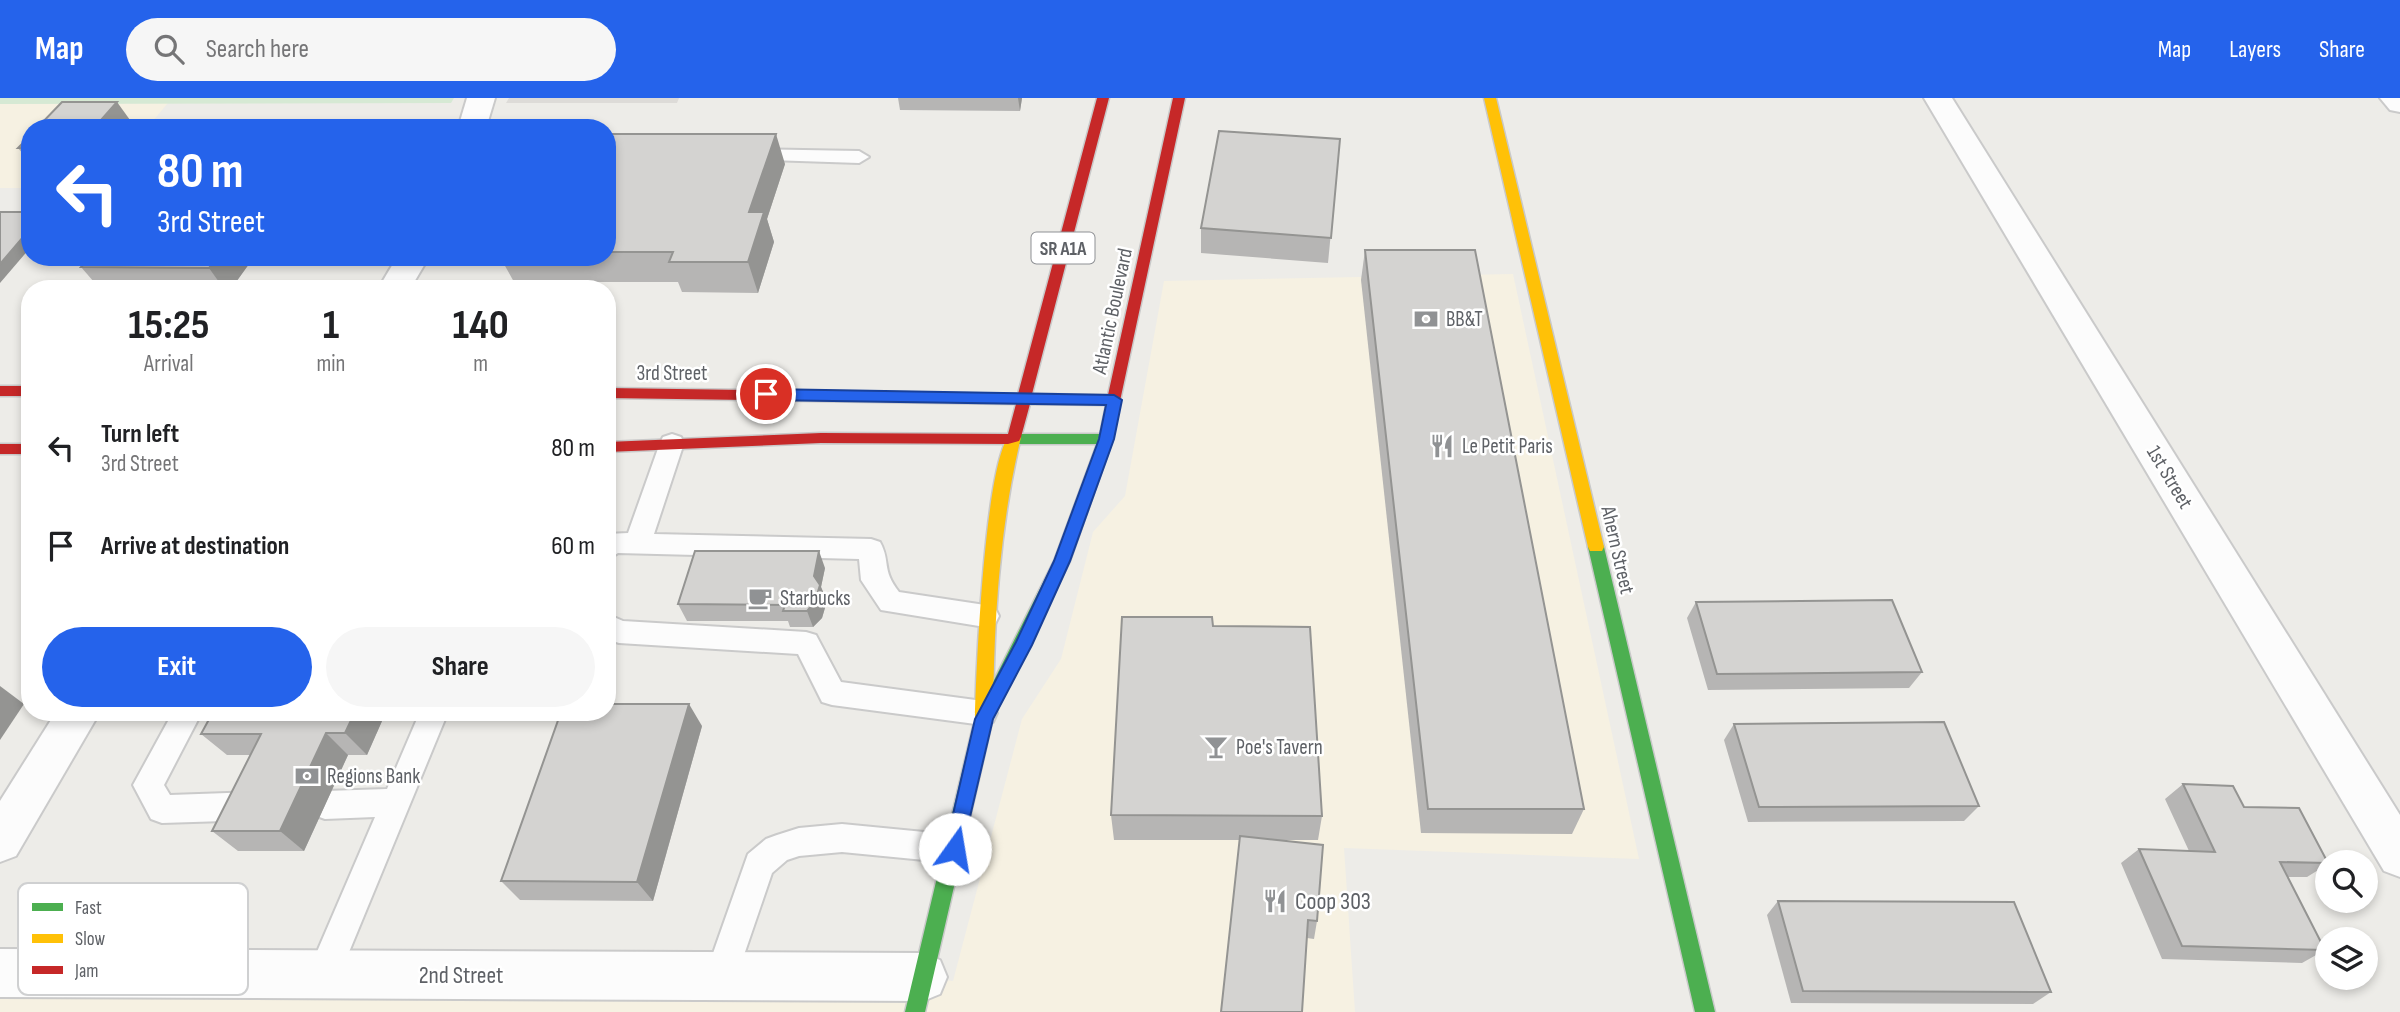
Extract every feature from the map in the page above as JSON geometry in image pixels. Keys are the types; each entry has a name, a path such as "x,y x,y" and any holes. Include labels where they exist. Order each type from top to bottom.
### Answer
{"main road":[{"name":"Atlantic Boulevard","path":"919,994 984,716 985,616 1000,488 1103,98"},
{"name":"Atlantic Boulevard","path":"984,716 1023,645 1062,561 1106,439 1179,98"},
{"name":"Ahern Street","path":"1490,98 1705,1012"},
{"path":"0,391 21,391"},
{"name":"3rd Street","path":"616,393 1114,400"},
{"path":"4,449 21,439"},
{"path":"616,446 738,439 1106,439"}],"street":[{"path":"475,119 481,98"},
{"name":"1st Street","path":"1938,98 2400,856"},
{"path":"2394,98 2400,104"},
{"path":"0,841 73,721"},
{"name":"2nd Street","path":"0,973 18,973"},
{"name":"2nd Street","path":"248,975 721,976 919,994"}],"lane":[{"path":"733,155 859,157"},
{"path":"638,543 672,443"},
{"path":"616,543 871,549 874,580 891,602 985,616"},
{"path":"616,630 806,643 832,693 984,716"},
{"path":"183,721 148,785 162,809 260,806"},
{"path":"323,975 430,721"},
{"path":"326,805 396,802"},
{"path":"721,976 759,864 776,849 799,842 842,838 955,849"}],"shaded area":[{"path":"509,98 679,98 677,103 506,103"},
{"path":"168,103 155,119 21,119 21,188 0,188 0,104"},
{"path":"1513,274 1639,859 1344,848 1355,1012 0,1012 0,973 18,973 18,995 248,995 248,974 923,977 953,981 1022,719 1061,659 1093,532 1125,496 1164,281"}],"green space":[{"path":"0,98 454,98 451,103 0,104"}],"building":[{"path":"62,102 117,102 102,119 46,119"},
{"path":"1219,131 1340,139 1331,238 1201,228"},
{"path":"616,134 776,134 749,212 764,212 748,262 669,262 673,252 616,252"},
{"path":"0,212 21,212 21,240 0,264"},
{"path":"1365,250 1475,250 1584,809 1428,809"},
{"path":"82,266 210,266 209,268"},
{"name":"Starbucks","path":"695,551 819,551 814,576 820,585 815,601 807,611 783,611 785,605 678,604"},
{"path":"1892,600 1922,672 1717,674 1696,602"},
{"name":"Poe's Tavern","path":"1122,617 1212,617 1213,626 1310,627 1322,816 1111,815"},
{"path":"616,704 689,704 637,882 501,881 558,721 616,721"},
{"path":"208,721 351,721 345,733 326,733 280,831 212,831 261,734 201,734"},
{"path":"1944,722 1979,806 1759,807 1734,724"},
{"path":"2183,784 2233,786 2244,807 2299,808 2321,850 2315,850 2315,863 2280,862 2315,930 2315,950 2182,946 2139,849 2215,852"},
{"name":"Coop 303","path":"1240,836 1323,845 1317,921 1308,920 1302,1012 1221,1012"},
{"path":"1778,901 2014,902 2051,992 1803,991"}],"traffic: fast":[{"path":"1008,439 1106,439"},
{"path":"915,1012 984,718 1062,561 1106,439"},
{"path":"1596,547 1705,1012"}],"traffic: slow":[{"path":"1490,98 1596,547"},
{"path":"984,716 990,576 1005,472 1014,437"}],"traffic: jam":[{"path":"1014,437 1103,98"},
{"path":"1106,439 1179,98"},
{"path":"0,391 21,391"},
{"path":"616,393 1114,400"},
{"path":"616,447 821,438 1008,439"},
{"path":"0,449 21,449"}],"place":[{"name":"BB&T","path":"1426,319"},
{"name":"Le Petit Paris","path":"1442,446"},
{"name":"Starbucks","path":"760,598"},
{"name":"Poe's Tavern","path":"1216,747"},
{"name":"Regions Bank","path":"307,776"},
{"name":"Coop 303","path":"1275,901"}],"route":[{"path":"766,394 1114,400 1106,439 1062,561 1023,645 984,719 955,849"}]}
